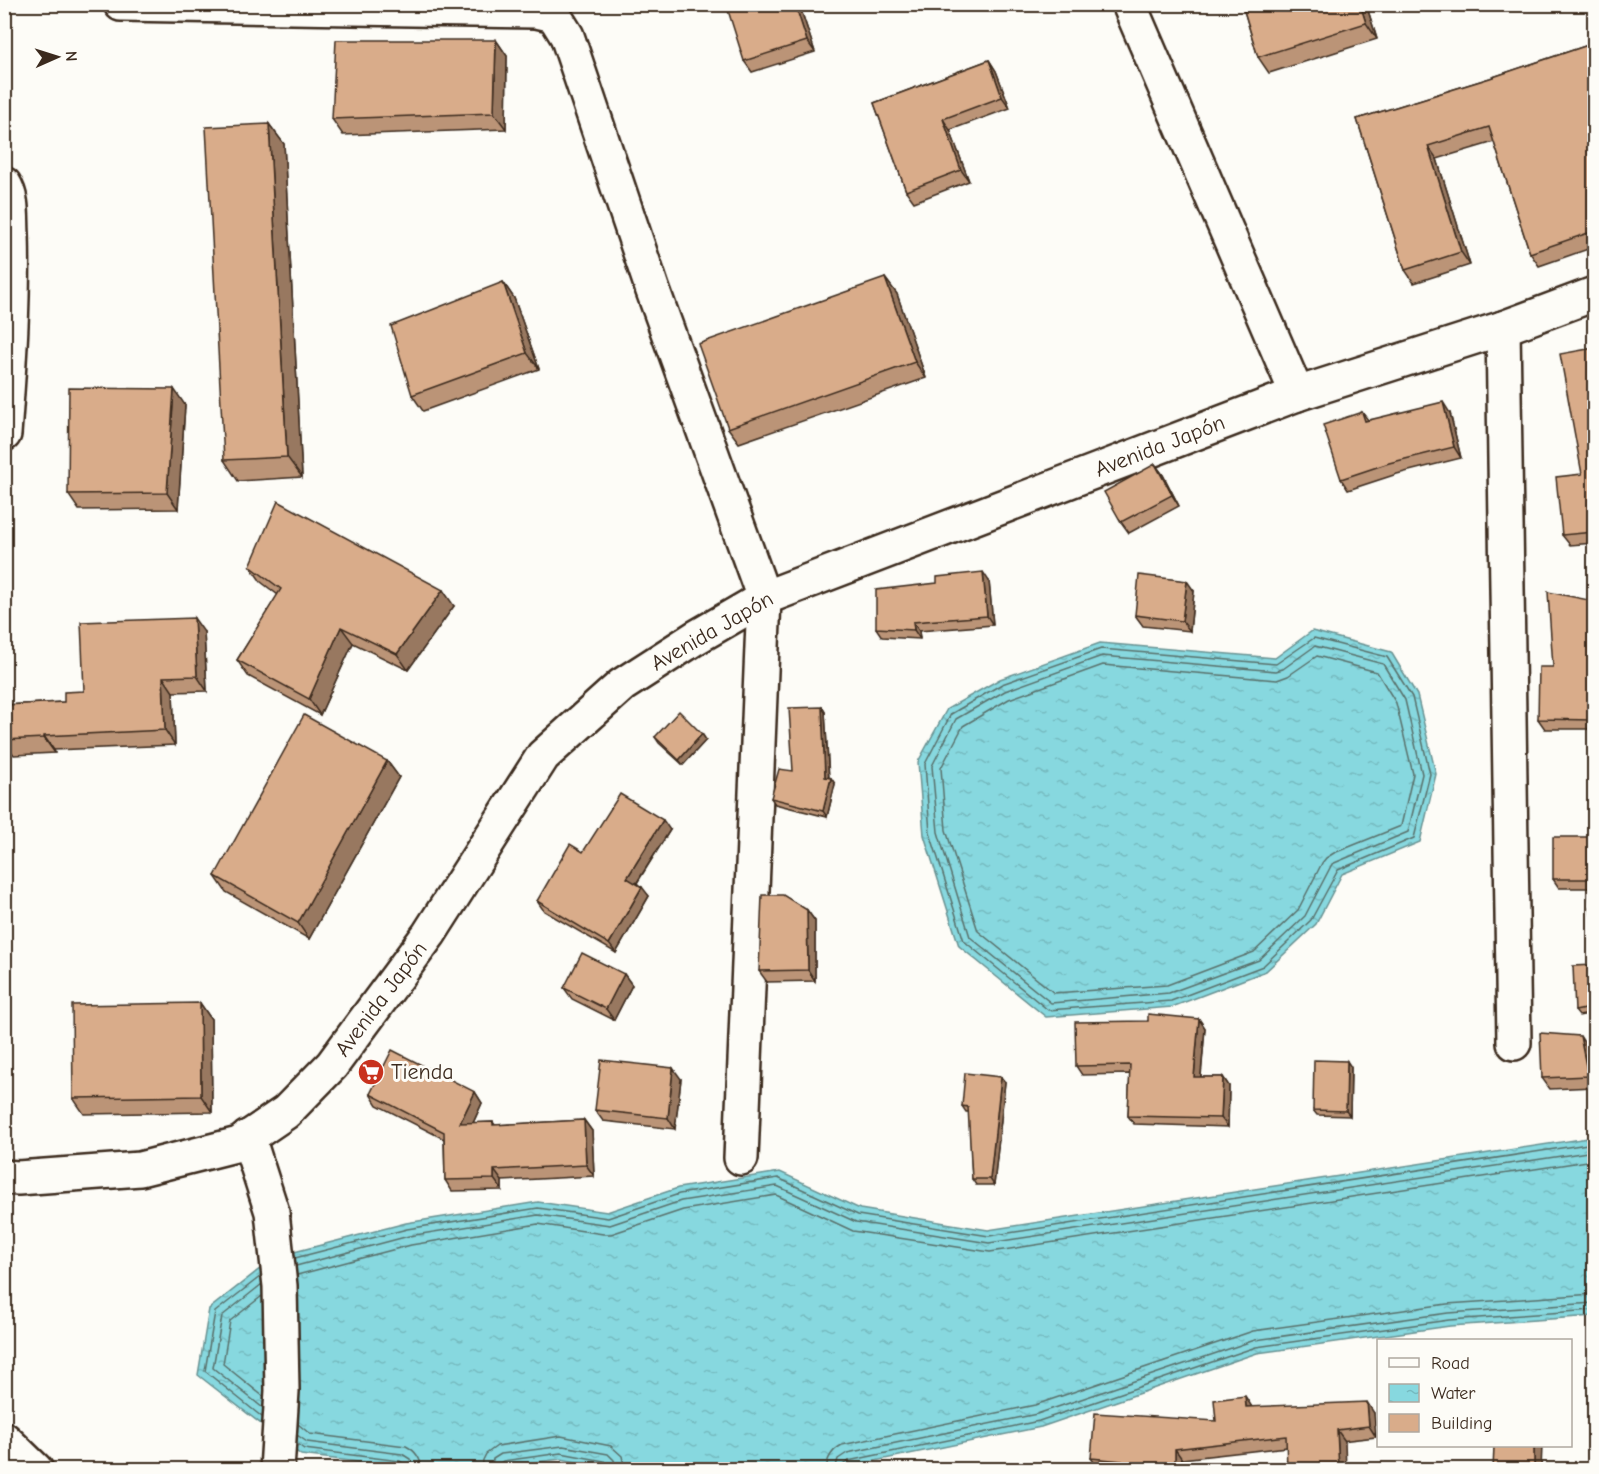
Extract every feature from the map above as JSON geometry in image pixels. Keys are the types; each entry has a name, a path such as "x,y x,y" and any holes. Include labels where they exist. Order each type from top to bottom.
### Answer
{"street":[{"path":"120,4 536,11 554,15 567,36 652,288 764,598 741,1158"},
{"path":"1129,4 1297,394"},
{"path":"4,184 10,200 4,434"},
{"name":"Avenida Japón","path":"4,1177 18,1178 140,1169 239,1144 286,1112 332,1065 429,934 543,756 622,685 695,638 764,598 1297,394 1503,328 1594,294"},
{"path":"1503,328 1515,1043"},
{"path":"248,1137 272,1212 280,1286 282,1391 277,1470"},
{"path":"4,1439 36,1470"}],"water":[{"path":"1312,631 1391,652 1417,695 1436,774 1420,842 1342,874 1316,924 1266,971 1172,1007 1046,1017 959,946 924,835 918,762 947,709 1000,679 1100,643 1275,658"},
{"path":"1594,1137 1594,1316 1450,1326 1257,1353 1041,1427 836,1469 617,1470 561,1459 484,1469 424,1470 301,1455 198,1375 209,1309 275,1257 406,1223 538,1202 607,1212 678,1188 780,1172 860,1209 988,1230"}],"building":[{"path":"726,4 795,4 807,41 744,61"},
{"path":"1242,4 1360,4 1366,23 1258,57"},
{"path":"336,40 496,40 494,113 332,119"},
{"path":"1594,43 1594,231 1530,253 1489,127 1428,146 1461,252 1405,270 1357,119"},
{"path":"989,60 1002,97 943,119 961,170 906,191 874,103"},
{"path":"269,124 287,457 224,460 206,127"},
{"path":"885,278 915,362 728,428 698,344"},
{"path":"503,282 527,353 412,395 391,326"},
{"path":"1594,348 1594,532 1562,535 1556,477 1582,474 1560,354"},
{"path":"69,388 174,389 167,493 68,494"},
{"path":"1443,402 1454,447 1389,463 1341,479 1323,425 1362,412 1365,421"},
{"path":"1155,464 1172,495 1121,522 1104,492"},
{"path":"278,501 443,590 397,654 341,627 309,699 237,660 281,589 250,566"},
{"path":"983,572 987,616 913,622 914,630 876,628 876,590 937,583 937,577"},
{"path":"1139,575 1187,581 1182,621 1135,615"},
{"path":"1548,592 1594,601 1594,720 1538,719 1539,667 1553,667"},
{"path":"194,618 197,676 163,677 165,730 4,740 4,705 64,702 64,692 84,691 81,622"},
{"path":"822,707 825,777 831,778 823,811 771,798 779,769 793,771 789,708"},
{"path":"679,711 702,734 679,760 655,737"},
{"path":"304,715 387,761 298,923 215,876"},
{"path":"620,794 663,820 627,878 642,887 609,944 537,901 570,844 583,852"},
{"path":"1553,837 1594,837 1594,949 1589,879 1553,879"},
{"path":"762,895 783,895 807,910 808,970 759,971"},
{"path":"582,953 624,974 606,1009 564,988"},
{"path":"1594,965 1594,1007 1575,1011 1573,966"},
{"path":"200,1003 201,1096 73,1098 72,1005"},
{"path":"1148,1014 1199,1019 1194,1077 1223,1077 1221,1118 1128,1116 1130,1065 1076,1066 1075,1022 1148,1021"},
{"path":"1540,1033 1580,1036 1588,1076 1542,1078"},
{"path":"392,1050 475,1092 460,1123 493,1122 493,1125 584,1120 586,1165 494,1170 494,1179 445,1180 444,1132 370,1094"},
{"path":"601,1060 673,1068 668,1118 595,1110"},
{"path":"1314,1060 1347,1061 1346,1111 1313,1110"},
{"path":"965,1073 1001,1077 990,1179 972,1179 968,1107 962,1106"},
{"path":"1245,1396 1246,1407 1367,1402 1369,1426 1337,1430 1339,1470 1287,1470 1286,1436 1175,1449 1175,1465 1172,1465 1172,1470 1122,1470 1122,1461 1091,1458 1095,1413 1216,1421 1214,1400"},
{"path":"1494,1447 1534,1447 1534,1470 1493,1470"}],"place":[{"name":"Tienda","path":"371,1072"}]}
